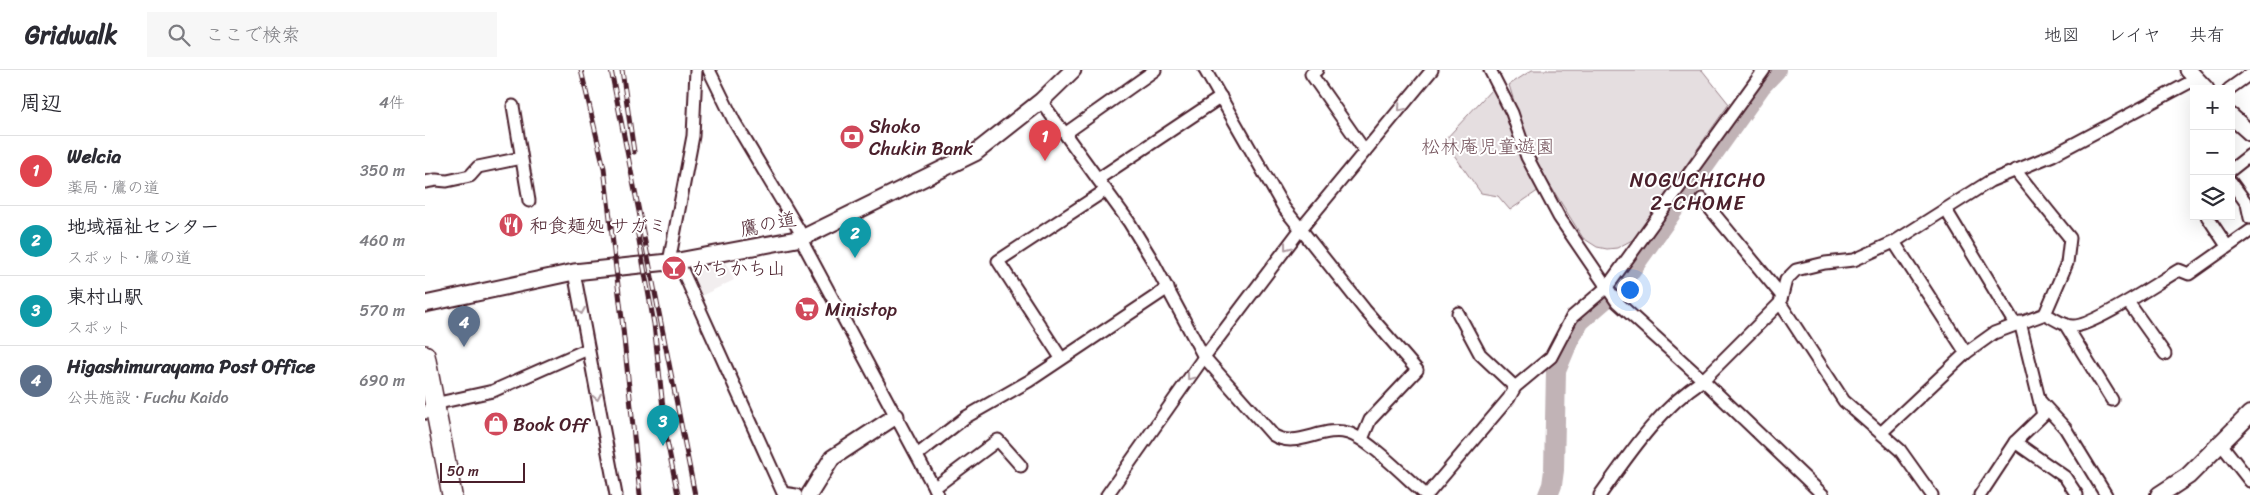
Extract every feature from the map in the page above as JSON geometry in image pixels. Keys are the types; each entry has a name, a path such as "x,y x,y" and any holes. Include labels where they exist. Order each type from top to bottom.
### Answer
{"main road":[{"path":"425,355 431,410 452,495"},
{"path":"2159,495 2188,476 2250,414"}],"street":[{"path":"696,70 693,136 674,261 783,493 796,495"},
{"path":"709,70 734,122 802,238 936,492 998,440 1021,466"},
{"name":"鷹の道","path":"425,304 574,272 674,261 802,238 975,153 1041,101 1073,70"},
{"path":"1065,133 1155,70"},
{"path":"1205,70 1284,208 1300,230 1417,370 1370,420 1362,440"},
{"path":"1317,70 1311,74 1365,151"},
{"path":"1107,495 1204,357 1300,230 1432,70"},
{"path":"1490,70 1512,113 1527,157 1559,217 1617,302 1703,380 1823,495"},
{"path":"1041,101 1133,230 1168,288 1204,357 1273,435 1279,439 1291,440 1333,432 1347,432 1362,440 1427,495 1509,398 1515,388 1551,358 1572,317 1609,290 1763,70"},
{"path":"2235,85 2250,74"},
{"path":"1600,495 1646,431 1703,380 1781,300 1786,280 1796,270 1854,260 1894,242 1990,181 2053,155 2197,79"},
{"path":"1098,179 1221,97"},
{"path":"513,106 529,201"},
{"path":"2235,120 2250,134"},
{"path":"2235,167 2250,155"},
{"path":"425,182 447,181 471,176 478,167 521,158"},
{"path":"2015,170 2070,238 2067,263 2045,314"},
{"path":"2235,188 2247,204 2250,218"},
{"path":"1061,358 998,260 1106,190"},
{"path":"1702,199 1781,300 1844,401 1882,432 1900,450 1932,495"},
{"path":"1946,210 2018,323 2043,415 2015,442 1980,495"},
{"path":"2210,220 2227,246"},
{"path":"1882,432 1966,353 1994,333 2045,314 2075,327 2128,302 2179,270 2189,274 2250,231"},
{"path":"1894,242 1966,353"},
{"path":"574,272 616,495"},
{"path":"917,456 966,417 1029,381 1168,288"},
{"path":"2128,302 2165,354"},
{"path":"1458,313 1480,354 1515,388"},
{"path":"2065,324 2112,400"},
{"path":"431,410 443,402 493,391 588,349"},
{"path":"2041,402 2065,428 2106,495"},
{"path":"809,495 832,458 896,416"},
{"path":"2015,442 2065,477 2077,495"},
{"path":"2221,444 2250,481"}],"shaded area":[{"path":"725,262 734,280 697,298 683,268"}],"green space":[{"path":"1532,70 1702,70 1729,104 1634,239 1617,248 1607,249 1597,247 1583,238 1530,153 1509,85"},
{"name":"松林庵児童遊園","path":"1492,89 1505,108 1539,190 1510,210 1498,196 1481,193 1444,141"}],"waterway":[{"path":"1548,495 1552,485 1554,470 1556,371 1569,340 1580,321 1618,288 1761,86 1776,70"}],"railway":[{"path":"581,70 604,168 640,495"},
{"path":"611,70 695,495"},
{"path":"622,70 634,152"},
{"path":"637,229 654,324 666,436 678,495"}],"place":[{"name":"Shoko Chukin Bank","path":"852,137"},
{"name":"Welcia","path":"1045,161"},
{"name":"和食麺処 サガミ","path":"511,225"},
{"name":"地域福祉センター","path":"855,258"},
{"name":"かちかち山","path":"674,268"},
{"name":"Ministop","path":"807,309"},
{"name":"Higashimurayama Post Office","path":"464,347"},
{"name":"Book Off","path":"496,424"},
{"name":"東村山駅","path":"663,446"}],"district":[{"name":"NOGUCHICHO 2-CHOME","path":"1698,192"}]}
